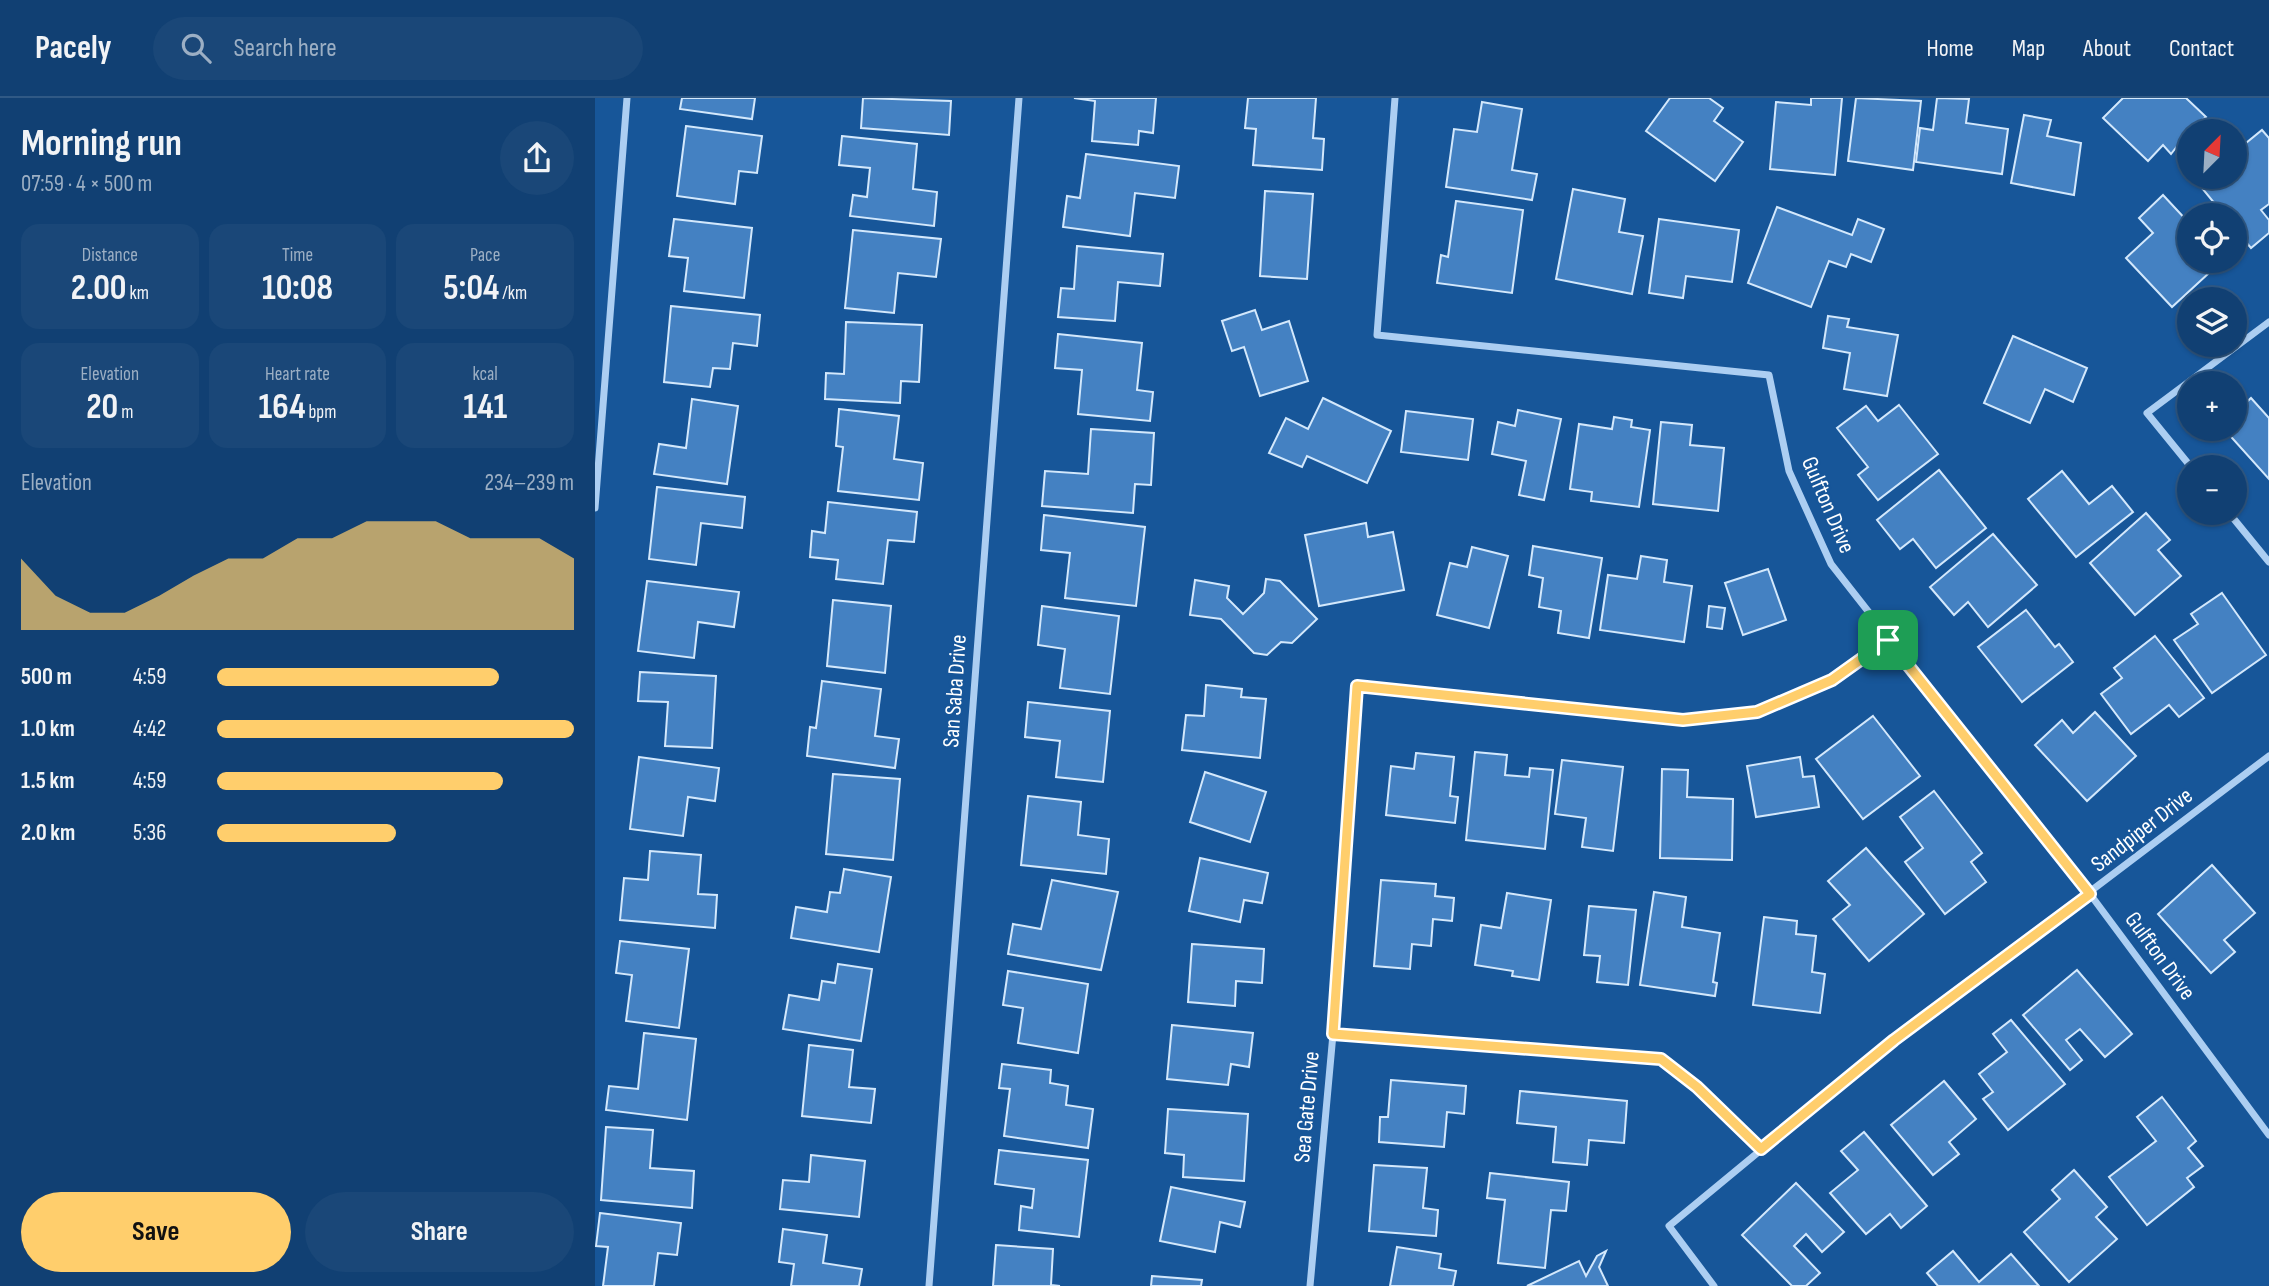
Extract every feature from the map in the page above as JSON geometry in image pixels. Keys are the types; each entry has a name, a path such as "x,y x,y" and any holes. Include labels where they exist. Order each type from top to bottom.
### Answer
{"street":[{"path":"595,508 627,98"},
{"name":"San Saba Drive","path":"929,1286 1019,98"},
{"name":"Gulfton Drive","path":"1395,98 1377,335 1769,375 1789,471 1831,564 2090,894 2269,1135"},
{"path":"2181,455 2147,413 2269,322"},
{"path":"2238,525 2269,562"},
{"name":"Sea Gate Drive","path":"1310,1286 1333,1034 1357,686 1683,720 1757,712 1832,680 1888,640"},
{"name":"Sandpiper Drive","path":"1714,1286 1669,1226 1894,1040 2269,757"},
{"path":"1333,1034 1661,1059 1697,1087 1761,1149"}],"building":[{"path":"682,98 755,98 752,119 680,109"},
{"path":"863,98 951,101 949,135 861,128"},
{"path":"1074,98 1156,98 1153,133 1139,131 1138,145 1092,141 1095,101"},
{"path":"1248,98 1316,98 1313,138 1324,139 1322,170 1253,165 1256,129 1245,128"},
{"path":"1670,98 1709,98 1723,108 1714,121 1743,142 1715,181 1646,131"},
{"path":"1811,98 1842,98 1835,175 1770,169 1776,102 1811,105"},
{"path":"1856,98 1921,101 1913,170 1848,161"},
{"path":"1937,98 1969,99 1966,123 2008,129 2002,174 1916,162 1920,128 1933,130"},
{"path":"2123,98 2186,98 2206,117 2177,119 2177,146 2171,154 2163,145 2148,161 2103,118"},
{"path":"1482,102 1522,109 1512,170 1537,174 1532,200 1446,187 1454,129 1477,132"},
{"path":"2024,115 2051,120 2047,136 2081,143 2074,195 2011,183"},
{"path":"686,126 762,136 757,173 739,171 735,204 677,196"},
{"path":"2262,130 2269,138 2269,204 2261,210 2269,220 2269,233 2251,248 2247,243 2247,203 2214,203 2203,189 2247,189 2247,142"},
{"path":"842,136 917,144 913,189 937,192 934,226 850,216 853,195 867,197 870,168 839,165"},
{"path":"1086,154 1179,166 1175,198 1135,193 1130,236 1063,227 1067,196 1080,198"},
{"path":"1573,189 1625,199 1619,232 1643,236 1632,294 1556,279"},
{"path":"1265,191 1313,194 1307,279 1260,276"},
{"path":"2163,195 2177,210 2177,273 2209,273 2194,287 2177,287 2177,302 2172,307 2126,258 2153,233 2139,218"},
{"path":"1456,201 1523,210 1512,293 1437,283 1441,255 1448,257"},
{"path":"1777,207 1852,235 1858,219 1884,229 1871,262 1851,254 1846,267 1829,261 1811,307 1748,283"},
{"path":"674,219 752,228 744,298 684,291 688,258 669,256"},
{"path":"1659,219 1739,230 1732,282 1686,276 1683,298 1649,293"},
{"path":"853,230 941,239 936,277 898,273 894,313 845,308"},
{"path":"1077,246 1163,254 1160,286 1118,282 1115,321 1058,317 1061,288 1074,289"},
{"path":"671,306 760,315 757,346 733,343 730,369 713,368 710,387 664,382"},
{"path":"1255,310 1262,330 1289,321 1308,381 1260,396 1244,347 1232,351 1222,321"},
{"path":"1828,316 1849,319 1847,327 1898,335 1887,396 1844,389 1850,353 1823,348"},
{"path":"846,322 922,325 919,382 901,381 900,403 825,399 826,373 844,374"},
{"path":"1058,334 1142,343 1137,390 1153,392 1150,421 1078,414 1082,370 1055,368"},
{"path":"2013,336 2087,368 2073,402 2045,389 2030,423 1984,403"},
{"path":"1323,398 1391,431 1367,483 1307,456 1302,467 1269,453 1286,418 1308,429"},
{"path":"2251,398 2269,418 2269,479 2235,441 2247,441 2247,402"},
{"path":"692,399 738,406 727,484 654,474 659,444 686,448"},
{"path":"1899,405 1938,454 1878,500 1858,475 1868,467 1837,428 1866,406 1878,421"},
{"path":"839,409 899,416 894,459 923,463 919,500 838,491 843,447 836,446"},
{"path":"1518,410 1561,419 1544,500 1519,495 1526,461 1492,454 1498,422 1515,426"},
{"path":"1406,411 1473,419 1468,460 1401,452"},
{"path":"1614,417 1632,420 1631,427 1650,430 1639,507 1591,501 1592,492 1570,489 1579,424 1612,429"},
{"path":"1661,422 1692,425 1690,445 1724,448 1718,511 1653,504"},
{"path":"1091,429 1154,433 1151,485 1135,484 1133,513 1042,506 1045,471 1088,474"},
{"path":"1939,470 1986,528 1936,568 1913,539 1900,549 1877,520"},
{"path":"2062,471 2089,504 2112,486 2133,512 2076,557 2028,499"},
{"path":"657,487 745,497 742,528 701,523 696,565 649,559"},
{"path":"828,502 917,512 914,542 888,540 883,584 836,579 838,560 810,557 812,531 825,533"},
{"path":"2146,513 2170,540 2158,550 2181,576 2135,615 2090,563"},
{"path":"1044,515 1145,527 1136,606 1065,598 1070,553 1041,550"},
{"path":"1366,523 1368,537 1393,532 1404,590 1319,606 1305,535"},
{"path":"1993,534 2037,585 1988,627 1968,602 1954,615 1930,587"},
{"path":"1533,546 1602,558 1589,638 1558,633 1561,611 1539,607 1543,578 1529,575"},
{"path":"1472,547 1508,556 1489,628 1437,615 1450,563 1467,567"},
{"path":"1641,556 1667,560 1664,582 1692,586 1684,642 1600,630 1608,575 1637,579"},
{"path":"1768,569 1786,620 1743,635 1725,583"},
{"path":"1266,579 1280,581 1317,619 1292,643 1281,642 1267,655 1254,653 1221,619 1190,615 1195,580 1229,586 1227,598 1243,614 1264,593"},
{"path":"647,581 739,592 734,627 698,622 694,658 638,651"},
{"path":"2222,593 2266,655 2212,693 2174,640 2198,624 2191,614"},
{"path":"833,600 891,606 885,673 827,666"},
{"path":"1042,606 1119,616 1110,694 1060,688 1065,649 1038,645"},
{"path":"1709,606 1725,608 1722,629 1707,627"},
{"path":"2026,610 2055,647 2059,644 2073,662 2022,702 1978,647"},
{"path":"2155,636 2204,698 2179,717 2169,705 2131,734 2101,694 2122,678 2114,668"},
{"path":"640,672 716,676 712,748 665,746 668,702 638,701"},
{"path":"822,681 881,689 875,736 899,739 895,768 807,756 810,727 816,728"},
{"path":"1206,685 1242,689 1241,697 1266,699 1260,758 1182,750 1186,715 1204,716"},
{"path":"1028,702 1110,711 1103,782 1056,777 1060,741 1025,737"},
{"path":"2095,712 2136,756 2087,801 2035,745 2062,720 2073,733"},
{"path":"1873,716 1920,776 1863,819 1816,759"},
{"path":"1475,752 1507,755 1505,775 1529,777 1530,768 1553,770 1545,849 1466,840"},
{"path":"1416,753 1454,757 1450,796 1458,797 1455,823 1386,815 1391,766 1414,769"},
{"path":"639,757 719,768 715,801 688,797 683,836 630,829"},
{"path":"1800,757 1803,777 1814,776 1819,807 1756,817 1747,766"},
{"path":"1562,760 1623,767 1613,851 1582,847 1586,818 1555,814"},
{"path":"1662,769 1688,770 1687,797 1733,799 1732,860 1660,858"},
{"path":"1205,772 1266,792 1250,842 1190,822"},
{"path":"833,774 900,779 893,860 826,854"},
{"path":"1934,791 1982,853 1971,862 1986,882 1945,914 1905,862 1923,848 1900,817"},
{"path":"1028,796 1081,802 1078,835 1109,839 1106,874 1021,865"},
{"path":"1866,848 1924,914 1869,961 1833,919 1850,905 1828,881"},
{"path":"650,851 701,855 698,894 717,895 715,928 620,920 624,878 648,880"},
{"path":"1200,858 1268,873 1262,903 1244,900 1240,922 1189,911"},
{"path":"2212,865 2255,913 2224,940 2235,952 2211,973 2158,914"},
{"path":"844,869 891,877 879,952 791,938 796,907 827,912 830,892 840,893"},
{"path":"1052,880 1118,892 1101,970 1008,954 1013,924 1041,929"},
{"path":"1381,880 1436,884 1435,896 1454,898 1452,921 1433,919 1431,946 1412,944 1410,969 1374,966"},
{"path":"1654,892 1686,897 1682,927 1720,933 1713,982 1717,983 1715,996 1640,985"},
{"path":"1507,893 1551,900 1539,980 1512,976 1513,971 1475,965 1481,925 1501,928"},
{"path":"1589,906 1636,910 1628,985 1597,982 1600,956 1584,955"},
{"path":"1764,917 1797,921 1796,934 1816,936 1812,972 1825,974 1820,1013 1753,1005"},
{"path":"620,941 689,949 679,1028 626,1021 632,975 616,973"},
{"path":"1192,944 1264,949 1262,983 1236,981 1235,1006 1188,1002"},
{"path":"838,964 872,969 861,1041 783,1029 789,995 819,1000 822,981 835,983"},
{"path":"2077,970 2132,1034 2105,1057 2080,1029 2066,1040 2082,1060 2070,1070 2023,1015"},
{"path":"1008,971 1088,984 1078,1053 1018,1043 1023,1008 1003,1005"},
{"path":"2011,1020 2065,1084 2008,1130 1983,1099 1993,1092 1979,1074 2007,1052 1993,1034"},
{"path":"1172,1025 1253,1033 1249,1067 1231,1064 1228,1085 1167,1079"},
{"path":"644,1033 696,1039 687,1120 606,1110 609,1086 638,1089"},
{"path":"809,1045 853,1050 849,1087 875,1089 871,1123 802,1116"},
{"path":"1002,1064 1051,1070 1050,1083 1068,1086 1066,1105 1093,1109 1088,1148 1004,1136 1010,1089 999,1088"},
{"path":"1391,1080 1466,1086 1464,1114 1447,1112 1444,1147 1379,1142 1380,1117 1388,1117"},
{"path":"1944,1081 1976,1119 1949,1142 1959,1154 1933,1175 1891,1125"},
{"path":"1520,1091 1627,1101 1624,1143 1589,1140 1587,1165 1553,1162 1556,1127 1517,1123"},
{"path":"2162,1097 2196,1141 2188,1148 2203,1166 2187,1178 2194,1187 2147,1225 2109,1177 2156,1141 2137,1117"},
{"path":"1168,1109 1248,1114 1244,1181 1183,1177 1184,1155 1165,1153"},
{"path":"606,1127 653,1130 650,1168 694,1171 692,1208 601,1200"},
{"path":"1864,1132 1927,1206 1901,1228 1890,1214 1866,1234 1830,1193 1858,1170 1841,1151"},
{"path":"999,1150 1088,1160 1079,1237 1019,1230 1021,1206 1032,1208 1034,1189 995,1184"},
{"path":"811,1155 865,1161 859,1217 780,1209 783,1180 809,1182"},
{"path":"1374,1165 1427,1168 1423,1208 1438,1210 1436,1236 1369,1231"},
{"path":"2074,1170 2107,1207 2096,1217 2117,1239 2069,1282 2024,1232 2060,1199 2052,1190"},
{"path":"1490,1173 1569,1182 1566,1211 1551,1210 1545,1268 1498,1263 1505,1200 1487,1198"},
{"path":"1796,1183 1844,1232 1822,1252 1806,1234 1794,1246 1820,1273 1806,1286 1792,1286 1742,1235"},
{"path":"1171,1187 1245,1202 1240,1227 1220,1222 1215,1252 1160,1241"},
{"path":"600,1213 681,1223 677,1255 658,1253 654,1286 603,1286 608,1247 596,1246"},
{"path":"783,1229 827,1235 823,1263 862,1269 859,1286 791,1286 794,1264 779,1262"},
{"path":"996,1245 1053,1249 1051,1285 1060,1286 993,1286"},
{"path":"1397,1247 1441,1254 1439,1268 1456,1271 1453,1286 1390,1286"},
{"path":"1606,1251 1599,1267 1608,1286 1527,1286 1579,1261 1586,1276 1597,1256"},
{"path":"1953,1251 1979,1282 2011,1254 2039,1286 1938,1286 1927,1273"},
{"path":"1152,1276 1202,1280 1201,1286 1151,1286"}],"route":[{"path":"1888,640 2090,894 1894,1040 1761,1149 1697,1087 1661,1059 1333,1034 1357,686 1683,720 1757,712 1832,680 1888,640"}]}
